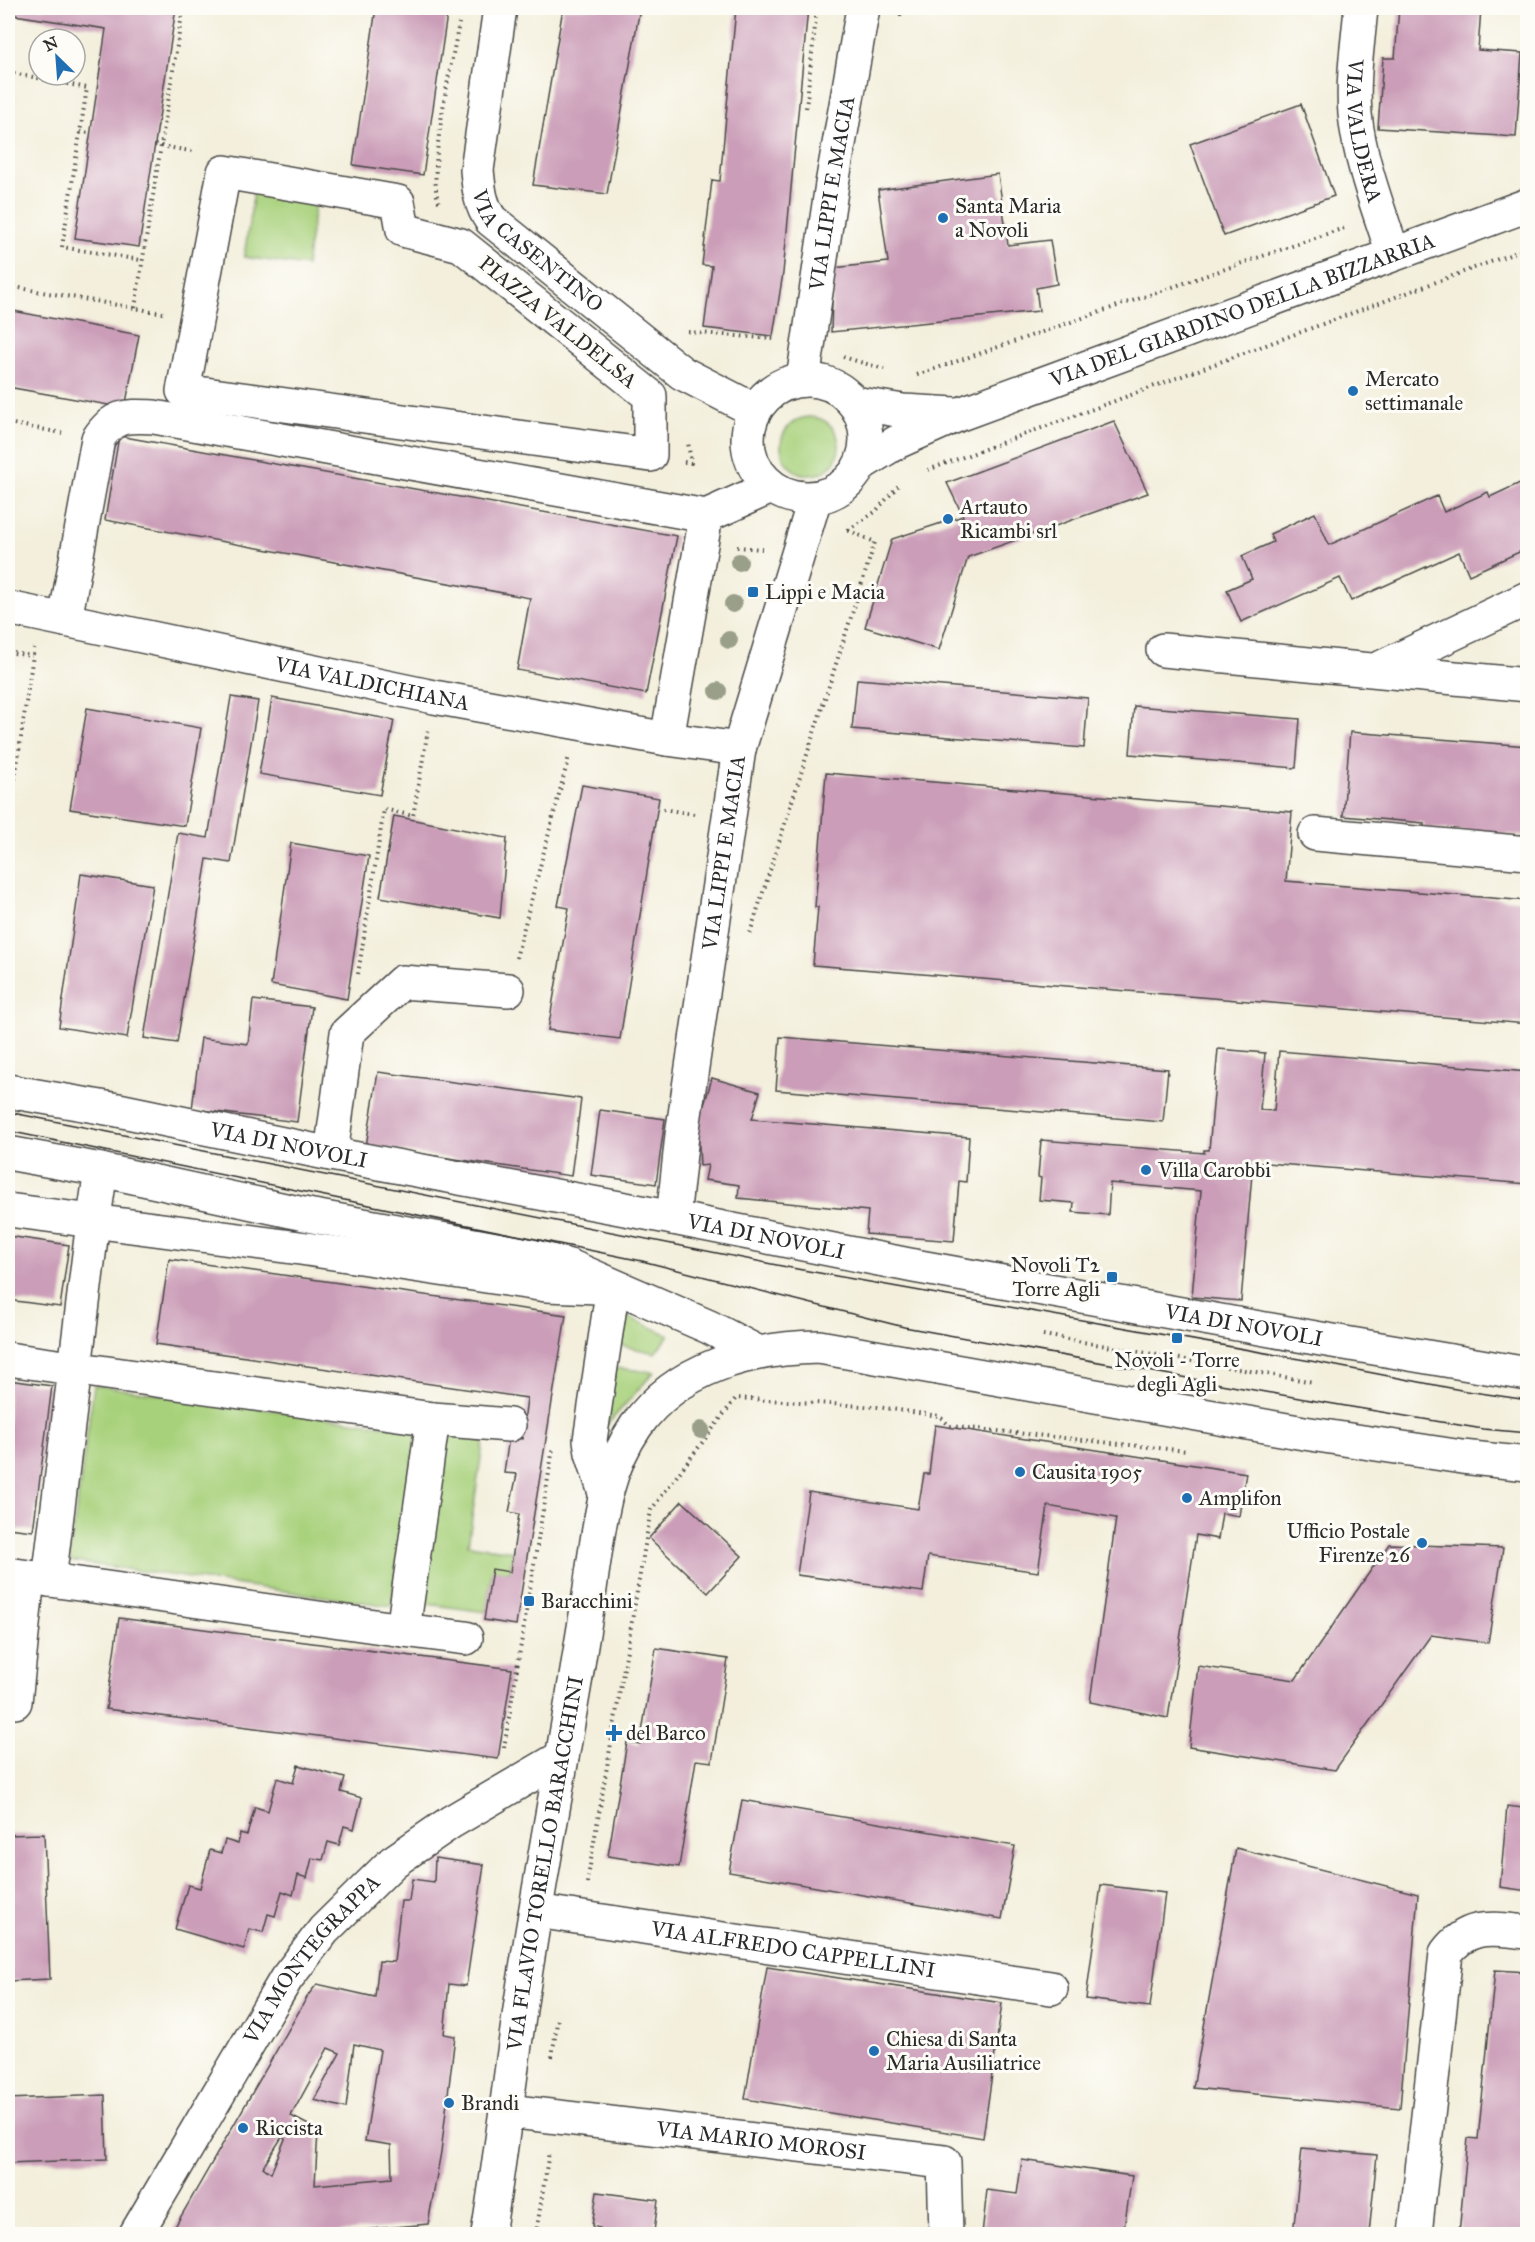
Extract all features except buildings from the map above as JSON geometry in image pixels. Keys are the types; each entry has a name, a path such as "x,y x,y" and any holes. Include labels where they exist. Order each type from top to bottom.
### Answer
{"street":[{"name":"VIA CASENTINO","path":"500,8 477,170 479,197 484,210 491,220 682,373 754,410"},
{"name":"VIA LIPPI E MACIA","path":"803,380 831,184 863,8"},
{"name":"VIA VALDERA","path":"1361,8 1354,94 1355,117 1359,142 1393,253"},
{"name":"PIAZZA VALDELSA","path":"224,172 398,202 403,230 461,245 650,396 650,455 183,391 224,172"},
{"name":"VIA DEL GIARDINO DELLA BIZZARRIA","path":"861,464 897,442 960,414 1527,205"},
{"path":"803,380 820,381 834,386 854,403 864,421 866,438 865,454 858,472 845,486 815,498 792,496 771,487 753,464 747,439 749,422 754,410 764,397 775,388 803,380"},
{"name":"VIA DEL GIARDINO DELLA BIZZARRIA","path":"854,403 903,411 960,414"},
{"path":"52,617 98,439 111,421 132,416 154,417 706,516 771,487"},
{"name":"VIA LIPPI E MACIA","path":"673,1218 682,1135 739,749 815,498"},
{"path":"667,739 706,516"},
{"path":"1378,669 1527,598"},
{"name":"VIA VALDICHIANA","path":"8,608 434,697 667,739 739,749"},
{"path":"1163,650 1527,685"},
{"path":"1315,834 1527,853"},
{"path":"331,1154 347,1033 402,982 508,990"},
{"name":"VIA DI NOVOLI","path":"8,1091 118,1110 331,1154 914,1266 1527,1374"},
{"path":"8,1154 101,1170 313,1216 524,1254 569,1266 709,1327 757,1352 790,1347 841,1349 1304,1433 1462,1457 1527,1464"},
{"path":"15,1702 28,1577 76,1368 101,1170"},
{"path":"8,1210 300,1248 546,1285 584,1288 613,1286"},
{"name":"VIA FLAVIO TORELLO BARACCHINI","path":"605,1493 590,1440 613,1286"},
{"name":"VIA FLAVIO TORELLO BARACCHINI","path":"480,2234 507,2111 536,1911 605,1493 612,1471 626,1442 643,1416 657,1402 688,1378 703,1370 757,1352"},
{"path":"8,1359 433,1419 509,1425"},
{"path":"403,1630 433,1419"},
{"path":"28,1577 466,1638"},
{"name":"VIA MONTEGRAPPA","path":"136,2235 286,1979 324,1930 393,1862 451,1822 562,1757"},
{"name":"VIA ALFREDO CAPPELLINI","path":"536,1911 582,1916 1051,1988"},
{"path":"1415,2235 1446,1953 1455,1942 1469,1932 1487,1928 1527,1932"},
{"name":"VIA MARIO MOROSI","path":"507,2111 944,2162 946,2235"}],"path":[{"path":"135,308 183,8"},
{"path":"899,19 903,8"},
{"path":"8,72 87,88 62,247 141,260"},
{"path":"80,132 90,133"},
{"path":"910,377 1355,225"},
{"path":"925,472 1527,248"},
{"path":"8,286 165,313"},
{"path":"680,330 776,339"},
{"path":"839,356 890,371"},
{"path":"838,532 847,530 875,513 903,480"},
{"path":"748,940 875,542 847,530"},
{"path":"729,546 763,549"},
{"path":"8,827 32,656 52,617"},
{"path":"8,652 32,656"},
{"path":"369,907 384,809 413,816 434,697"},
{"path":"508,990 578,722"},
{"path":"663,809 699,815"},
{"path":"1043,1335 1313,1382"},
{"path":"582,1916 651,1510 736,1398 878,1407 939,1416 950,1426 1194,1452"},
{"path":"504,1749 554,1446"},
{"path":"536,2235 556,2108 549,2079 559,2011"}],"green space":[{"path":"254,190 316,199 306,266 244,257"},
{"path":"810,417 826,422 834,430 839,446 834,462 826,470 810,475 794,470 786,462 781,446 786,430 794,422"},
{"path":"624,1315 669,1335 655,1353 618,1345"},
{"path":"615,1368 654,1372 606,1426"},
{"path":"94,1385 417,1430 391,1606 69,1561"},
{"path":"444,1432 484,1437 468,1545 513,1551 510,1572 492,1570 486,1612 420,1603"}],"tram line":[{"path":"8,1112 797,1269 1466,1391 1528,1400"},
{"path":"8,1131 642,1261 904,1327 1310,1400 1483,1429 1528,1433"}],"place":[{"name":"Santa Maria a Novoli","path":"943,218"},
{"name":"Mercato settimanale","path":"1353,391"},
{"name":"Artauto Ricambi srl","path":"948,519"},
{"name":"Lippi e Macia","path":"753,592"},
{"name":"Villa Carobbi","path":"1146,1170"},
{"name":"Novoli T2 Torre Agli","path":"1112,1277"},
{"name":"Novoli - Torre degli Agli","path":"1177,1338"},
{"name":"Causita 1905","path":"1020,1472"},
{"name":"Amplifon","path":"1187,1498"},
{"name":"Ufficio Postale Firenze 26","path":"1422,1543"},
{"name":"Baracchini","path":"529,1601"},
{"name":"del Barco","path":"614,1733"},
{"name":"Chiesa di Santa Maria Ausiliatrice","path":"874,2051"},
{"name":"Brandi","path":"449,2103"},
{"name":"Riccista","path":"243,2128"}]}
